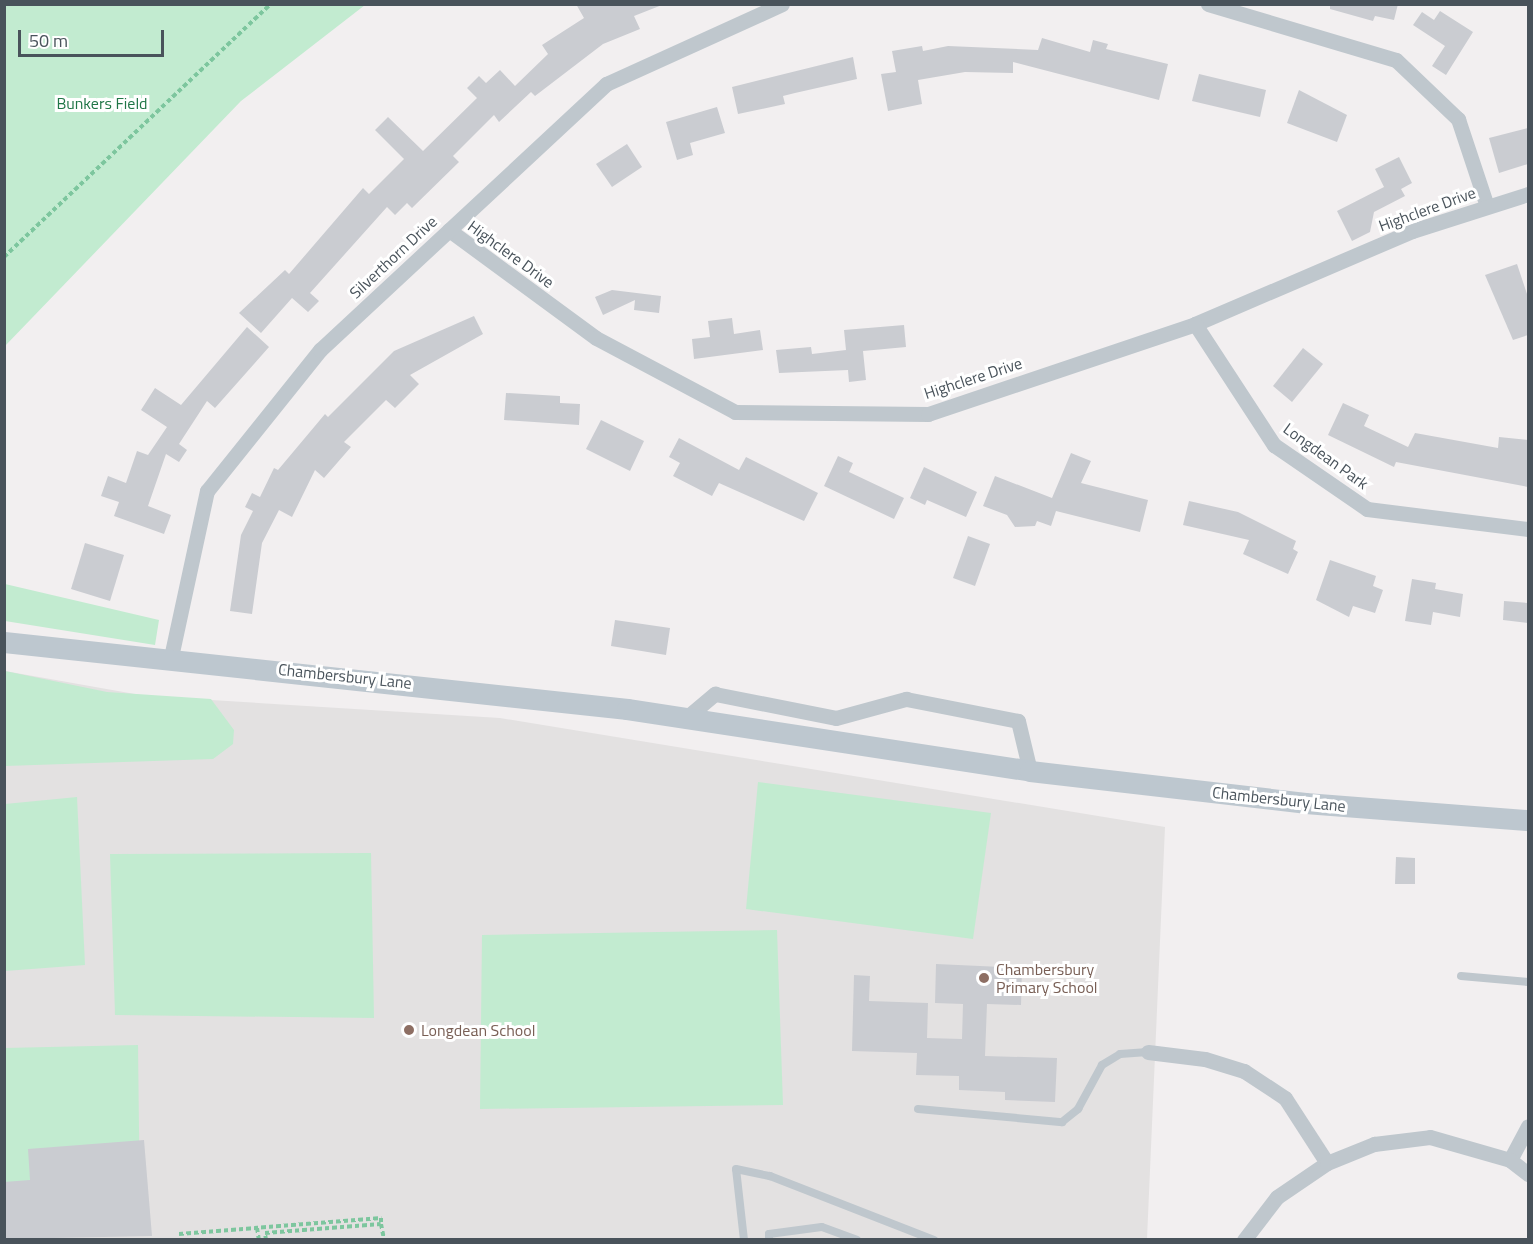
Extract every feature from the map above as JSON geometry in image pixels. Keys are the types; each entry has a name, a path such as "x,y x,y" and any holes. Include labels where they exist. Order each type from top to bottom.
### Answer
{"street":[{"name":"Silverthorn Drive","path":"171,657 207,491 320,350 606,84 782,4"},
{"path":"1208,4 1396,60 1458,119 1487,206"},
{"name":"Highclere Drive","path":"449,230 596,338 735,412 928,414 1195,324 1412,231 1528,194"},
{"name":"Longdean Park","path":"1195,324 1274,445 1367,509 1528,529"},
{"name":"Chambersbury Lane","path":"4,642 171,657 686,718 1030,771 1305,803 1528,820"},
{"path":"686,718 715,694 836,718 906,699 1018,721 1030,771"},
{"path":"1148,1052 1205,1059 1244,1071 1285,1098 1327,1163"},
{"path":"1509,1160 1528,1126"},
{"path":"1244,1239 1277,1197 1327,1163 1374,1144 1430,1137 1509,1160 1528,1174"}],"lane":[{"path":"1461,976 1528,981"},
{"path":"918,1109 1062,1122 1078,1109 1102,1065 1120,1054 1148,1052"},
{"path":"744,1239 736,1169 770,1176 934,1239"},
{"path":"769,1239 769,1234 822,1227 857,1239"}],"path":[{"path":"4,257 271,4"},
{"path":"360,1214 361,1220"},
{"path":"305,1218 306,1224"},
{"path":"179,1234 381,1218 384,1239"},
{"path":"281,1220 281,1226"},
{"path":"266,1239 265,1233 381,1224"},
{"path":"256,1228 259,1239"}],"shaded area":[{"name":"Longdean School","path":"5,671 146,696 500,718 1165,827 1147,1239 5,1240"}],"green space":[{"name":"Bunkers Field","path":"5,4 365,5 241,101 5,346"},
{"path":"5,584 159,620 155,645 5,621"},
{"path":"5,671 107,692 211,699 234,730 233,744 213,759 5,766"},
{"path":"758,782 991,813 973,939 746,909"},
{"path":"77,797 85,965 5,971 5,804"},
{"path":"371,853 374,1018 115,1015 110,854"},
{"path":"777,930 783,1105 480,1109 482,935"},
{"path":"138,1045 140,1214 5,1214 4,1048"}],"building":[{"path":"576,4 662,5 634,16 640,29 603,44 535,96 531,92 499,122 494,115 453,156 459,162 412,208 407,203 395,215 387,207 310,293 319,301 308,312 292,298 261,333 239,313 285,270 289,274 363,188 369,194 404,159 375,130 388,117 423,151 477,98 467,88 479,76 486,83 500,70 515,86 548,54 542,45 584,18"},
{"path":"1330,4 1398,4 1394,20 1375,16 1373,21 1330,9"},
{"path":"1440,11 1473,32 1446,75 1432,66 1445,46 1413,25 1422,12 1434,20"},
{"path":"1042,38 1090,52 1093,40 1108,44 1106,49 1168,64 1159,100 1013,62 1013,73 965,72 918,80 922,104 888,111 881,74 896,72 892,51 922,46 923,51 948,46 1038,50"},
{"path":"853,57 857,79 783,96 785,104 738,114 732,87"},
{"path":"1199,74 1266,90 1260,117 1192,101"},
{"path":"1299,90 1347,115 1337,142 1287,123"},
{"path":"717,107 725,133 690,143 693,155 677,160 666,122"},
{"path":"1528,128 1528,164 1499,173 1489,138"},
{"path":"627,144 642,167 612,187 596,164"},
{"path":"1399,157 1412,183 1401,189 1405,196 1374,212 1370,232 1352,241 1337,211 1384,187 1375,169"},
{"path":"1517,264 1528,297 1528,335 1513,340 1485,275"},
{"path":"612,290 661,296 659,313 634,310 635,300 603,315 595,297"},
{"path":"474,316 483,334 410,375 419,384 395,408 386,400 344,442 351,447 324,478 315,470 292,517 279,510 262,543 252,614 230,611 241,535 253,511 245,507 252,493 260,497 274,468 278,470 325,414 328,417 394,351"},
{"path":"732,318 734,334 760,330 763,350 694,359 692,339 710,337 708,321"},
{"path":"904,325 906,347 863,351 866,380 849,382 848,370 779,373 776,350 811,347 812,354 846,350 844,330"},
{"path":"247,327 269,347 215,408 207,401 179,444 187,450 179,462 166,454 148,506 171,515 164,534 114,516 119,502 101,496 108,476 126,483 137,451 148,455 167,427 141,410 155,388 181,405"},
{"path":"1303,348 1323,364 1292,402 1273,386"},
{"path":"506,393 560,396 560,403 580,404 579,425 504,420"},
{"path":"1343,403 1369,415 1364,426 1408,447 1415,433 1498,448 1499,437 1528,440 1528,487 1396,462 1394,467 1328,435"},
{"path":"601,420 644,441 630,471 586,449"},
{"path":"679,438 739,470 746,457 818,493 804,521 719,483 712,496 673,476 680,463 669,457"},
{"path":"1071,453 1091,461 1081,483 1148,500 1140,532 1056,511 1051,526 1037,521 1035,526 1015,527 1007,515 983,506 995,476 1052,498"},
{"path":"838,456 853,463 849,472 904,498 894,519 824,486"},
{"path":"924,467 977,492 966,517 927,500 925,505 910,498"},
{"path":"1189,501 1238,512 1296,541 1293,549 1298,552 1288,574 1243,554 1249,540 1183,525"},
{"path":"968,536 990,544 975,586 953,578"},
{"path":"85,543 124,555 110,601 71,589"},
{"path":"1330,560 1376,576 1373,586 1383,590 1375,613 1353,606 1349,617 1316,600"},
{"path":"1412,579 1436,583 1435,589 1463,594 1460,617 1433,612 1431,625 1405,621"},
{"path":"1504,601 1528,603 1528,623 1503,620"},
{"path":"615,620 670,628 666,655 611,646"},
{"path":"1396,857 1415,858 1415,884 1395,884"},
{"path":"936,964 1022,968 1021,1005 987,1004 985,1056 1057,1058 1055,1102 1005,1100 1005,1092 959,1090 959,1076 916,1075 917,1053 852,1051 854,975 870,976 869,1001 928,1003 927,1038 962,1039 963,1004 935,1003"},
{"path":"144,1140 152,1236 4,1239 4,1182 30,1180 28,1149"}],"place":[{"name":"Chambersbury Primary School","path":"984,978"},
{"name":"Longdean School","path":"409,1030"}]}
